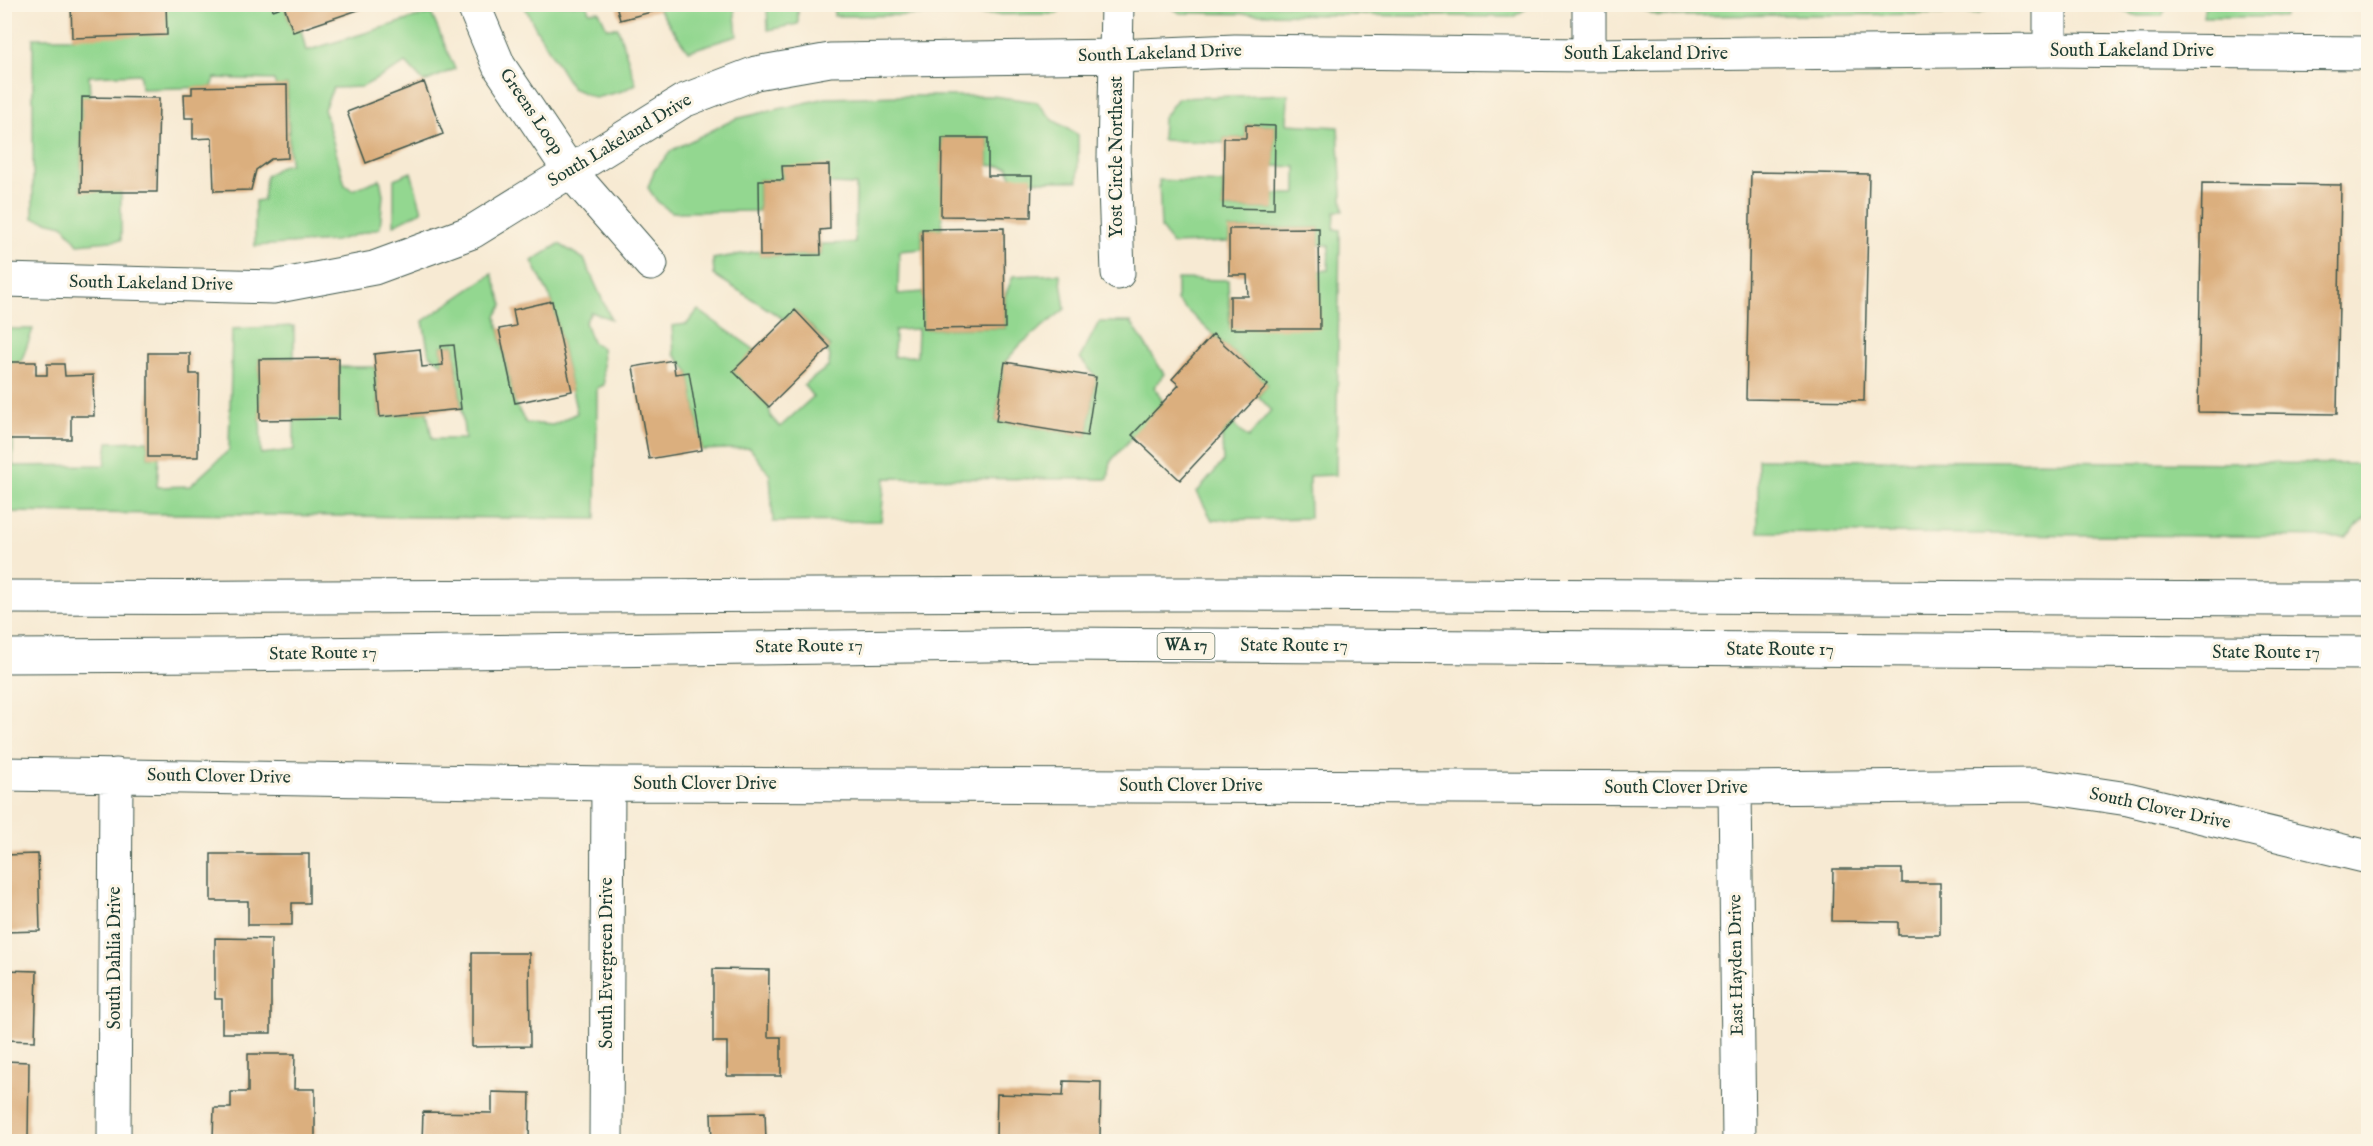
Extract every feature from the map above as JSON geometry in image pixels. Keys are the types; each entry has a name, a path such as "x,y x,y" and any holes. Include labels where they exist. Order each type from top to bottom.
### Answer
{"main road":[{"name":"Greens Loop","path":"473,4 499,66 569,170 651,264"},
{"name":"Yost Circle Northeast","path":"1117,4 1114,158 1118,273"},
{"path":"1589,4 1589,55"},
{"path":"2050,4 2050,50"},
{"name":"South Lakeland Drive","path":"4,280 273,287 374,268 472,232 682,101 769,71 830,60 1117,56 1235,51 1589,55 2050,50 2368,53"},
{"path":"4,597 1247,594 2094,600 2368,599"},
{"name":"State Route 17","path":"4,656 1059,644 2368,653"},
{"name":"South Clover Drive","path":"4,774 608,784 1736,788 2034,785 2128,799 2368,857"},
{"name":"South Dahlia Drive","path":"114,1142 116,775"},
{"name":"South Evergreen Drive","path":"606,1142 608,784"},
{"name":"East Hayden Drive","path":"1736,788 1739,1142"}],"green space":[{"path":"271,4 273,10 284,6 293,31 301,29 306,51 431,13 455,69 424,82 406,63 362,87 333,88 324,109 345,185 352,190 380,179 383,195 380,228 335,241 255,246 255,201 263,200 266,176 281,166 290,164 287,85 276,86 274,80 215,78 212,87 141,89 140,74 89,76 90,97 82,98 81,191 121,192 121,240 78,244 63,225 33,218 33,38 72,38 166,5"},
{"path":"834,4 1066,5 1056,14 834,16"},
{"path":"1532,4 1513,17 1180,13 1167,5"},
{"path":"524,5 587,5 589,12 599,11 607,28 618,28 636,84 622,91 595,98 572,88"},
{"path":"658,5 734,5 737,36 688,51 659,10"},
{"path":"767,5 798,5 798,24 768,30"},
{"path":"1638,5 1999,5 1977,14 1659,16 1639,8"},
{"path":"2107,5 2167,5 2162,16 2138,16"},
{"path":"2205,5 2286,5 2285,17 2203,17"},
{"path":"1288,94 1287,124 1338,127 1343,211 1335,211 1334,229 1340,230 1336,475 1309,476 1310,518 1212,520 1197,492 1223,462 1222,435 1232,423 1248,438 1271,410 1258,396 1268,385 1177,301 1177,279 1228,280 1230,329 1319,271 1328,270 1329,245 1319,245 1319,228 1229,229 1229,242 1172,244 1161,228 1159,180 1223,183 1223,208 1273,209 1274,194 1296,194 1296,167 1274,166 1275,126 1246,125 1246,138 1224,138 1224,143 1162,140 1163,118 1178,98"},
{"path":"993,96 1037,102 1053,120 1078,135 1078,181 1032,181 1011,176 1008,167 988,165 988,138 942,138 942,229 922,229 922,249 899,251 898,294 923,292 923,329 1005,328 1005,296 1013,276 1060,274 1065,309 1021,344 1005,362 996,421 1087,436 1096,377 1080,358 1099,322 1131,322 1164,374 1154,387 1163,402 1111,461 1108,479 885,478 881,521 773,522 770,475 750,448 702,450 689,372 674,354 672,326 687,324 698,310 755,350 734,371 769,407 771,417 780,427 813,397 804,385 829,366 830,356 827,350 830,346 795,310 785,320 714,275 713,259 760,251 760,256 821,255 821,244 855,243 856,185 829,184 782,166 783,180 759,180 759,211 671,212 657,201 648,188 654,171 672,150 735,119 826,98","holes":["918,329 917,356 894,357 895,330"]},
{"path":"411,172 422,211 394,225 394,179"},
{"path":"559,244 584,259 611,319 591,312 585,322 592,342 602,348 604,385 597,388 596,519 5,512 5,439 13,439 13,466 105,465 108,442 148,441 148,457 159,457 157,487 190,486 229,450 232,329 294,326 294,358 259,359 261,454 294,450 294,419 339,418 339,367 375,367 380,417 427,412 432,439 465,439 454,345 441,346 443,365 429,354 423,321 492,274 503,305 496,316 515,403 526,423 553,425 577,413 552,301 532,261"},
{"path":"4,329 33,329 21,362 5,362"},
{"path":"1758,459 2368,464 2368,515 2346,537 1758,532"}],"building":[{"path":"71,4 166,4 167,35 72,38"},
{"path":"271,4 373,5 293,32 284,6 273,10"},
{"path":"616,5 658,5 659,10 620,20"},
{"path":"424,82 443,134 366,163 347,112"},
{"path":"287,85 288,158 271,159 256,170 251,190 214,191 212,138 193,139 193,118 185,118 184,94 192,94 192,87"},
{"path":"82,97 159,98 157,192 81,192"},
{"path":"1246,125 1275,126 1274,209 1223,208 1224,138 1246,138"},
{"path":"942,138 988,138 988,176 1032,176 1031,217 941,216"},
{"path":"829,165 830,229 820,230 821,255 760,256 759,180 783,180 782,166"},
{"path":"1751,172 1869,174 1864,401 1746,399"},
{"path":"2202,183 2341,185 2337,414 2198,412"},
{"path":"1004,228 1005,328 923,329 922,229"},
{"path":"1319,228 1320,329 1230,329 1230,296 1248,296 1247,275 1229,275 1229,229"},
{"path":"552,301 572,391 515,403 499,329 516,326 513,310"},
{"path":"795,310 830,347 769,407 733,371"},
{"path":"1213,334 1268,385 1180,480 1132,435 1179,385 1172,379"},
{"path":"454,345 461,409 380,417 374,354 420,349 422,367 443,365 441,346"},
{"path":"148,353 190,353 190,374 199,374 198,457 148,457"},
{"path":"339,358 339,419 260,420 259,359"},
{"path":"673,360 675,374 689,372 702,450 649,459 633,367"},
{"path":"5,362 36,362 36,375 47,375 47,364 64,364 65,376 93,375 94,416 71,416 71,439 5,439"},
{"path":"1005,362 1096,377 1087,436 996,421"},
{"path":"38,854 40,931 4,932 4,855"},
{"path":"211,854 309,854 309,903 292,903 292,925 248,925 248,901 211,901"},
{"path":"1833,869 1902,869 1902,883 1940,883 1940,935 1898,935 1898,922 1832,921"},
{"path":"215,938 271,939 271,1033 222,1033 222,999 215,999"},
{"path":"472,953 529,953 530,1046 472,1047"},
{"path":"713,969 769,970 768,1037 781,1037 781,1076 727,1076 727,1042 713,1042"},
{"path":"4,970 37,971 35,1041 4,1040"},
{"path":"248,1054 295,1054 294,1089 315,1089 315,1139 213,1138 214,1108 231,1108 231,1092 248,1092"},
{"path":"4,1061 29,1062 28,1141 4,1141"},
{"path":"1064,1081 1101,1082 1100,1139 996,1137 997,1094 1063,1096"},
{"path":"492,1092 530,1093 529,1142 422,1142 423,1112 492,1113"},
{"path":"765,1112 766,1142 712,1142 711,1113"}]}
